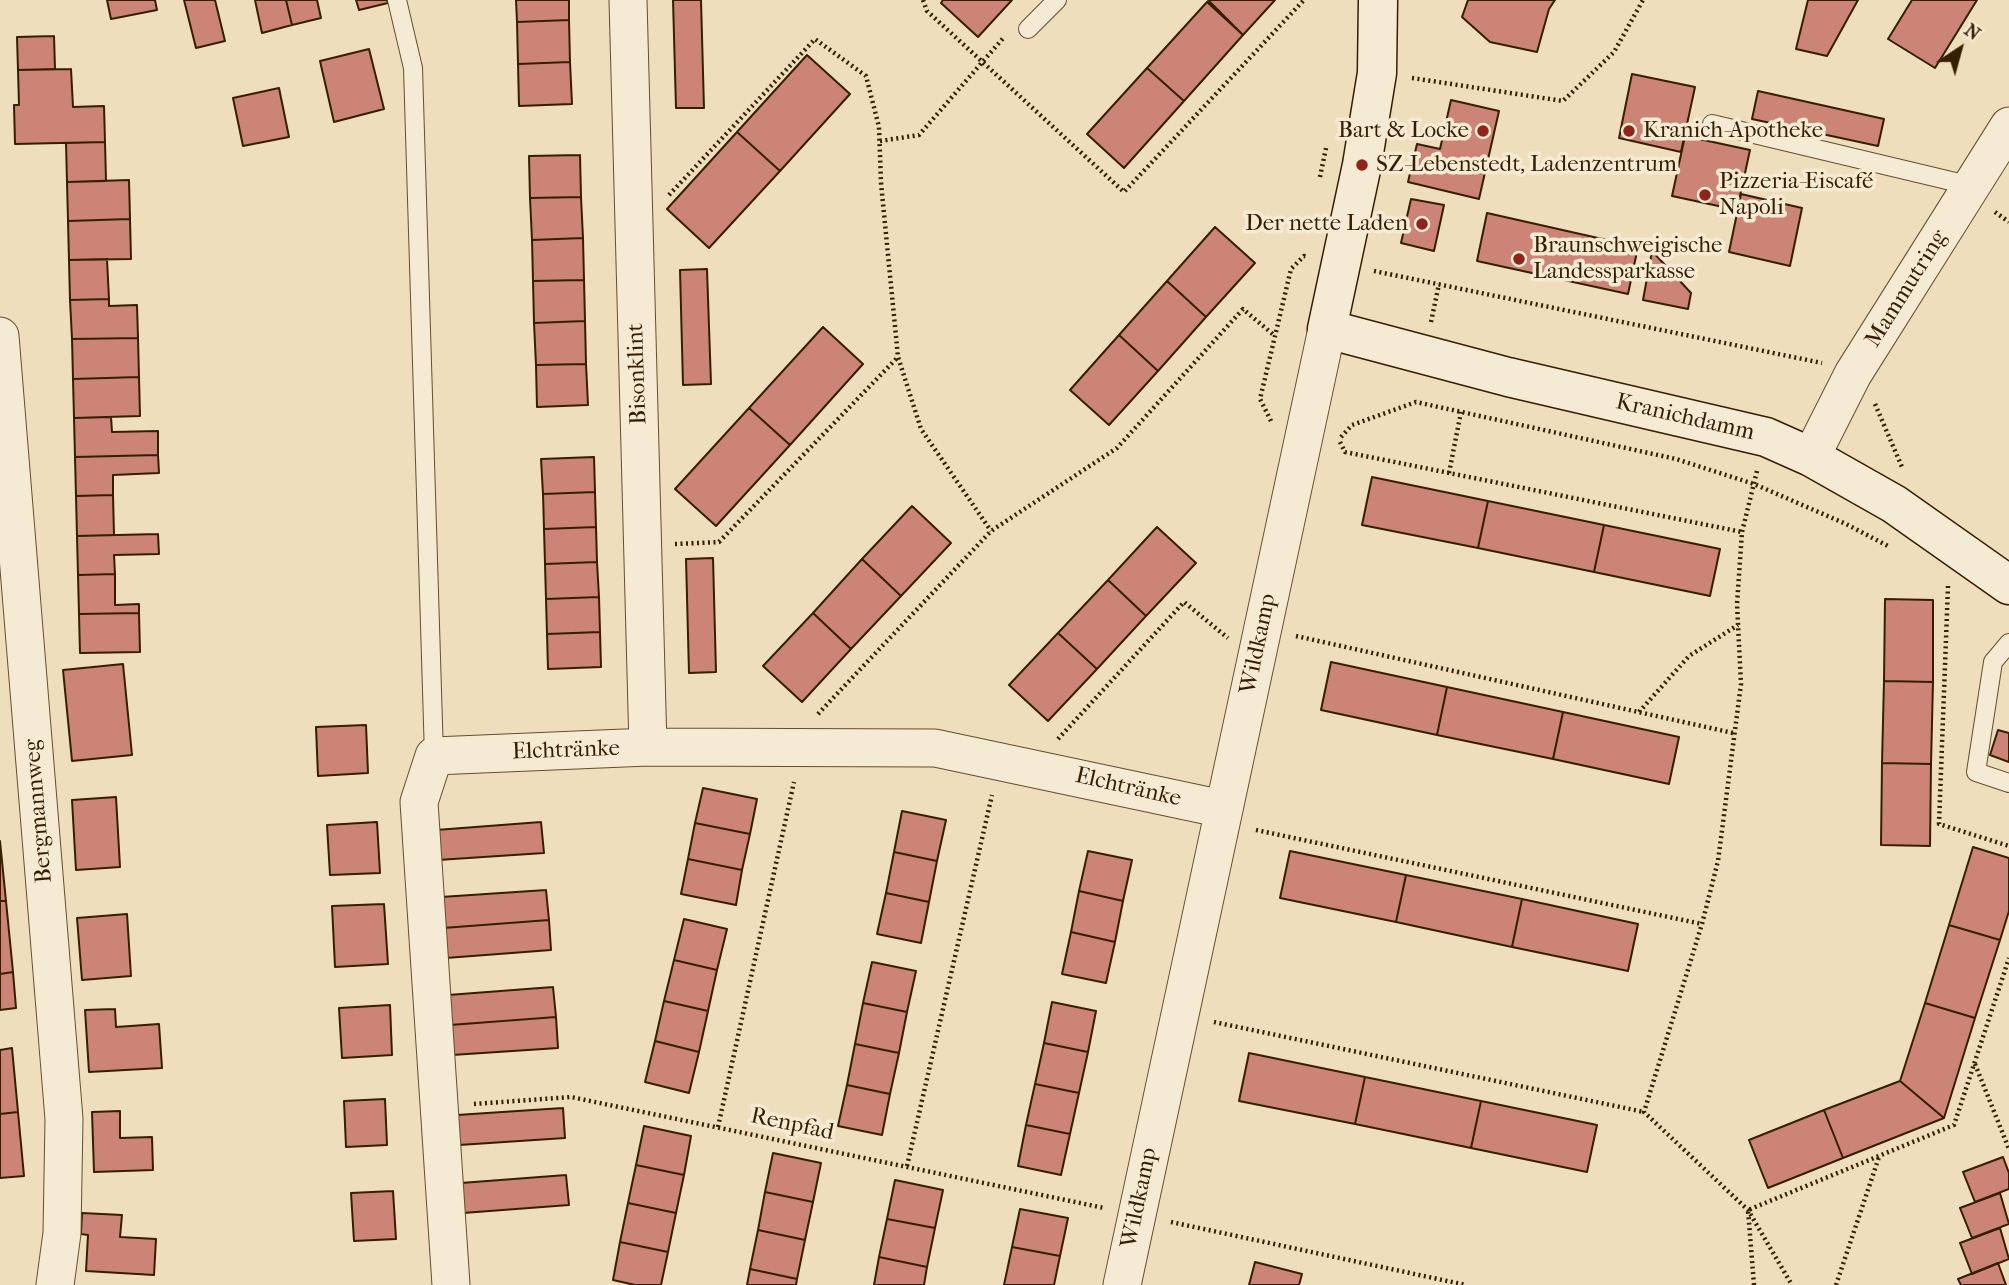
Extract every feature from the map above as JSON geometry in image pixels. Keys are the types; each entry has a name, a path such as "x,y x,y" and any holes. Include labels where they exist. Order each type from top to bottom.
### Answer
{"street":[{"name":"Bisonklint","path":"628,0 648,747"},
{"name":"Wildkamp","path":"1122,1285 1362,165 1377,73 1378,0"},
{"name":"Mammutring","path":"1811,457 1853,374 2009,126"},
{"name":"Kranichdamm","path":"1327,330 1508,377 1766,437 1811,457 1894,504 2009,585"},
{"name":"Bergmannweg","path":"0,336 64,1119 62,1233 55,1285"},
{"name":"Elchtränke","path":"433,756 648,747 935,748 1016,764 1222,816"},
{"path":"433,756 419,802 451,1285"}],"lane":[{"path":"397,0 413,68 433,756"},
{"path":"1028,29 1057,0"},
{"path":"1712,124 1972,186"},
{"path":"2009,643 1993,662 1976,772 2009,783"}],"path":[{"path":"923,0 928,11 1124,192 1304,0"},
{"path":"1377,73 1563,101 1614,52 1643,0"},
{"path":"880,141 919,135 1014,26 1028,29"},
{"path":"634,217 655,210 816,39 866,76 880,127 890,301 898,357 921,429 991,531"},
{"path":"1273,426 1261,399 1291,269 1304,256 1317,259"},
{"path":"1364,269 1825,363"},
{"path":"1429,332 1439,284"},
{"path":"718,1127 804,729 991,531 1117,447 1243,309 1275,336"},
{"path":"643,546 719,542 898,357"},
{"path":"1871,395 1907,480"},
{"path":"1742,532 1345,452 1338,439 1352,425 1416,402 1676,458 1754,484 1846,524 1899,552"},
{"path":"1448,473 1461,412"},
{"path":"1644,1112 1702,924 1718,861 1732,733 1741,684 1738,625 1742,532 1766,437"},
{"path":"1957,582 1948,578 1939,824 2009,846"},
{"path":"907,1166 1016,764 1184,602 1227,638 1261,638 1732,733"},
{"path":"1638,712 1689,656 1738,625"},
{"path":"1222,816 1702,924"},
{"path":"1748,1210 1954,1125 2009,958"},
{"path":"1179,1014 1644,1112 1748,1210 1792,1285"},
{"path":"1974,1063 2009,1149"},
{"name":"Renpfad","path":"438,1102 457,1106 570,1097 1466,1285"},
{"path":"1836,1285 1880,1156"},
{"path":"1748,1210 1754,1285"}],"building":[{"path":"107,0 155,0 157,10 111,19"},
{"path":"184,0 215,0 225,41 196,48"},
{"path":"255,0 286,0 292,25 262,33"},
{"path":"286,0 317,0 321,18 292,25"},
{"path":"356,0 387,0 388,3 359,10"},
{"path":"516,0 569,0 569,20 517,22"},
{"path":"673,0 701,0 704,108 676,108"},
{"path":"943,0 1012,0 978,37 941,3"},
{"path":"1208,0 1275,0 1243,35"},
{"path":"1468,0 1555,0 1549,9 1537,52 1490,42 1462,17"},
{"path":"1808,0 1858,0 1827,56 1796,49"},
{"path":"1912,0 1977,0 1935,68 1888,39"},
{"path":"1207,2 1243,35 1184,101 1147,68"},
{"path":"569,20 570,62 518,64 517,22"},
{"path":"54,36 55,69 18,70 17,37"},
{"path":"369,49 384,109 334,122 320,61"},
{"path":"807,55 850,94 780,171 737,132"},
{"path":"570,62 572,104 519,106 518,64"},
{"path":"1147,68 1184,101 1124,168 1087,134"},
{"path":"71,69 73,107 104,106 105,142 15,144 14,105 19,105 18,70"},
{"path":"1632,74 1695,87 1681,152 1619,138"},
{"path":"279,88 289,137 243,146 233,98"},
{"path":"1758,91 1884,119 1878,146 1752,119"},
{"path":"1451,100 1499,111 1479,199 1408,182 1417,144 1440,149"},
{"path":"737,132 780,171 709,248 667,209"},
{"path":"1685,136 1750,150 1737,210 1672,196"},
{"path":"105,142 106,181 67,182 66,143"},
{"path":"580,155 581,197 530,198 529,156"},
{"path":"129,180 130,219 68,221 67,182"},
{"path":"1741,194 1802,208 1790,266 1729,252"},
{"path":"581,197 583,238 532,240 530,198"},
{"name":"Der nette Laden","path":"1411,199 1444,205 1434,251 1401,243"},
{"path":"1487,213 1638,247 1628,294 1477,261"},
{"path":"130,219 131,259 69,260 68,221"},
{"path":"1215,227 1255,263 1206,317 1167,281"},
{"path":"583,238 584,280 533,281 532,240"},
{"path":"1652,251 1691,293 1688,309 1643,300"},
{"path":"107,259 109,299 70,300 69,260"},
{"path":"707,269 711,384 683,385 680,270"},
{"path":"584,280 585,321 534,323 533,281"},
{"path":"1167,281 1206,317 1158,371 1119,335"},
{"path":"109,299 109,306 137,305 138,338 72,339 70,300"},
{"path":"585,321 586,364 536,365 534,323"},
{"path":"823,327 863,364 790,445 749,408"},
{"path":"1119,335 1158,371 1109,425 1070,390"},
{"path":"138,338 139,377 73,379 72,339"},
{"path":"586,364 588,405 537,407 536,365"},
{"path":"139,377 140,416 74,418 73,379"},
{"path":"749,408 790,445 716,526 675,489"},
{"path":"111,417 112,432 158,431 158,455 75,457 74,418"},
{"path":"158,455 159,473 113,475 113,495 76,496 75,457"},
{"path":"594,457 595,492 543,494 541,459"},
{"path":"1372,477 1488,501 1478,548 1362,525"},
{"path":"595,492 596,527 544,529 543,494"},
{"path":"113,495 114,535 77,536 76,496"},
{"path":"1488,501 1604,525 1594,572 1478,548"},
{"path":"912,506 951,543 901,596 862,559"},
{"path":"1604,525 1720,549 1710,596 1594,572"},
{"path":"596,527 597,562 545,564 544,529"},
{"path":"1157,527 1196,563 1146,616 1108,580"},
{"path":"158,534 159,554 114,555 115,574 78,575 77,536"},
{"path":"713,558 716,672 689,673 686,559"},
{"path":"862,559 901,596 851,649 813,613"},
{"path":"597,562 599,597 546,599 545,564"},
{"path":"115,574 115,605 139,604 139,613 79,614 78,575"},
{"path":"1108,580 1146,616 1097,669 1058,633"},
{"path":"599,597 600,632 547,634 546,599"},
{"path":"1885,599 1933,600 1933,682 1884,681"},
{"path":"139,613 140,652 80,653 79,614"},
{"path":"813,613 851,649 802,702 763,666"},
{"path":"600,632 601,667 548,669 547,634"},
{"path":"1058,633 1097,669 1048,721 1009,685"},
{"path":"1331,662 1447,687 1437,735 1321,710"},
{"path":"123,664 132,755 72,761 63,670"},
{"path":"1884,681 1933,682 1931,764 1882,763"},
{"path":"1447,687 1563,712 1553,759 1437,735"},
{"path":"1563,712 1679,737 1669,784 1553,759"},
{"path":"366,725 368,773 318,776 316,727"},
{"path":"1998,730 2009,733 2009,762 1990,755"},
{"path":"1882,763 1931,764 1930,846 1881,845"},
{"path":"703,788 757,799 750,834 695,823"},
{"path":"116,797 120,867 76,870 72,800"},
{"path":"902,811 946,820 937,861 894,852"},
{"path":"377,822 380,873 330,875 327,825"},
{"path":"541,822 544,853 438,860 436,830"},
{"path":"695,823 750,834 742,870 688,859"},
{"path":"0,841 6,901 0,901"},
{"path":"1973,847 2009,858 2009,911 2000,940 1949,925"},
{"path":"1088,851 1132,860 1123,901 1079,891"},
{"path":"1290,851 1406,875 1396,922 1280,898"},
{"path":"894,852 937,861 929,902 886,893"},
{"path":"688,859 742,870 736,905 681,894"},
{"path":"1406,875 1522,899 1512,947 1396,922"},
{"path":"546,890 549,920 443,928 441,897"},
{"path":"1079,891 1123,901 1115,942 1071,932"},
{"path":"886,893 929,902 921,943 877,934"},
{"path":"1522,899 1638,924 1628,971 1512,947"},
{"path":"0,901 6,901 13,972 0,974"},
{"path":"384,904 388,964 335,967 332,906"},
{"path":"127,914 131,976 82,980 77,918"},
{"path":"684,919 727,929 717,970 674,960"},
{"path":"549,920 551,950 446,958 443,928"},
{"path":"1949,925 2000,940 1975,1018 1925,1003"},
{"path":"1071,932 1115,942 1106,983 1062,974"},
{"path":"674,960 717,970 708,1011 664,1001"},
{"path":"872,962 916,971 907,1012 863,1003"},
{"path":"13,972 16,1008 0,1010 0,974"},
{"path":"553,987 556,1017 450,1025 448,995"},
{"path":"664,1001 708,1011 699,1052 655,1041"},
{"path":"1052,1002 1096,1011 1088,1052 1044,1043"},
{"path":"863,1003 907,1012 899,1053 855,1044"},
{"path":"1925,1003 1975,1018 1944,1118 1900,1081"},
{"path":"390,1005 392,1055 342,1058 339,1008"},
{"path":"115,1009 116,1027 159,1024 162,1068 89,1072 85,1010"},
{"path":"556,1017 558,1048 452,1055 450,1025"},
{"path":"655,1041 699,1052 689,1093 645,1082"},
{"path":"1044,1043 1088,1052 1079,1093 1035,1084"},
{"path":"855,1044 899,1053 890,1094 847,1085"},
{"path":"12,1048 18,1112 0,1114 0,1050"},
{"path":"1249,1053 1365,1077 1355,1124 1239,1101"},
{"path":"1365,1077 1481,1101 1471,1148 1355,1124"},
{"path":"1900,1081 1944,1118 1843,1158 1824,1110"},
{"path":"1035,1084 1079,1093 1070,1134 1026,1125"},
{"path":"847,1085 890,1094 882,1135 838,1126"},
{"path":"385,1099 387,1145 346,1147 344,1101"},
{"path":"1481,1101 1597,1125 1587,1172 1471,1148"},
{"path":"563,1108 565,1138 459,1145 457,1115"},
{"path":"1824,1110 1843,1158 1768,1188 1749,1140"},
{"path":"120,1111 120,1138 152,1137 153,1170 94,1172 92,1112"},
{"path":"18,1112 24,1176 0,1178 0,1114"},
{"path":"1026,1125 1070,1134 1061,1175 1018,1166"},
{"path":"644,1126 691,1136 684,1175 636,1165"},
{"path":"773,1153 821,1163 813,1202 765,1192"},
{"path":"2003,1157 2009,1173 2009,1189 1975,1202 1963,1172"},
{"path":"636,1165 684,1175 676,1213 628,1203"},
{"path":"566,1175 569,1205 463,1213 461,1183"},
{"path":"895,1180 943,1190 935,1228 887,1219"},
{"path":"393,1191 396,1239 354,1241 351,1193"},
{"path":"765,1192 813,1202 805,1240 758,1230"},
{"path":"2000,1193 2009,1224 1972,1238 1960,1208"},
{"path":"628,1203 676,1213 668,1252 620,1242"},
{"path":"1020,1209 1068,1218 1060,1256 1012,1247"},
{"path":"82,1213 122,1215 120,1237 156,1239 154,1275 86,1271 88,1235 81,1234"},
{"path":"887,1219 935,1228 927,1267 879,1257"},
{"path":"2000,1228 2009,1259 1972,1274 1960,1243"},
{"path":"758,1230 805,1240 797,1279 750,1269"},
{"path":"620,1242 668,1252 661,1285 635,1285 613,1280"},
{"path":"1012,1247 1060,1256 1054,1285 1004,1285"},
{"path":"879,1257 927,1267 924,1285 874,1285"},
{"path":"1255,1262 1302,1274 1299,1285 1249,1285"},
{"path":"1998,1263 2006,1285 1961,1285 1958,1279"},
{"path":"750,1269 797,1279 796,1285 747,1285"}],"place":[{"name":"Bart & Locke","path":"1483,131"},
{"name":"Kranich-Apotheke","path":"1629,131"},
{"name":"SZ-Lebenstedt, Ladenzentrum","path":"1362,165"},
{"name":"Pizzeria-Eiscafé Napoli","path":"1705,195"},
{"name":"Der nette Laden","path":"1422,224"},
{"name":"Braunschweigische Landessparkasse","path":"1519,259"}]}
